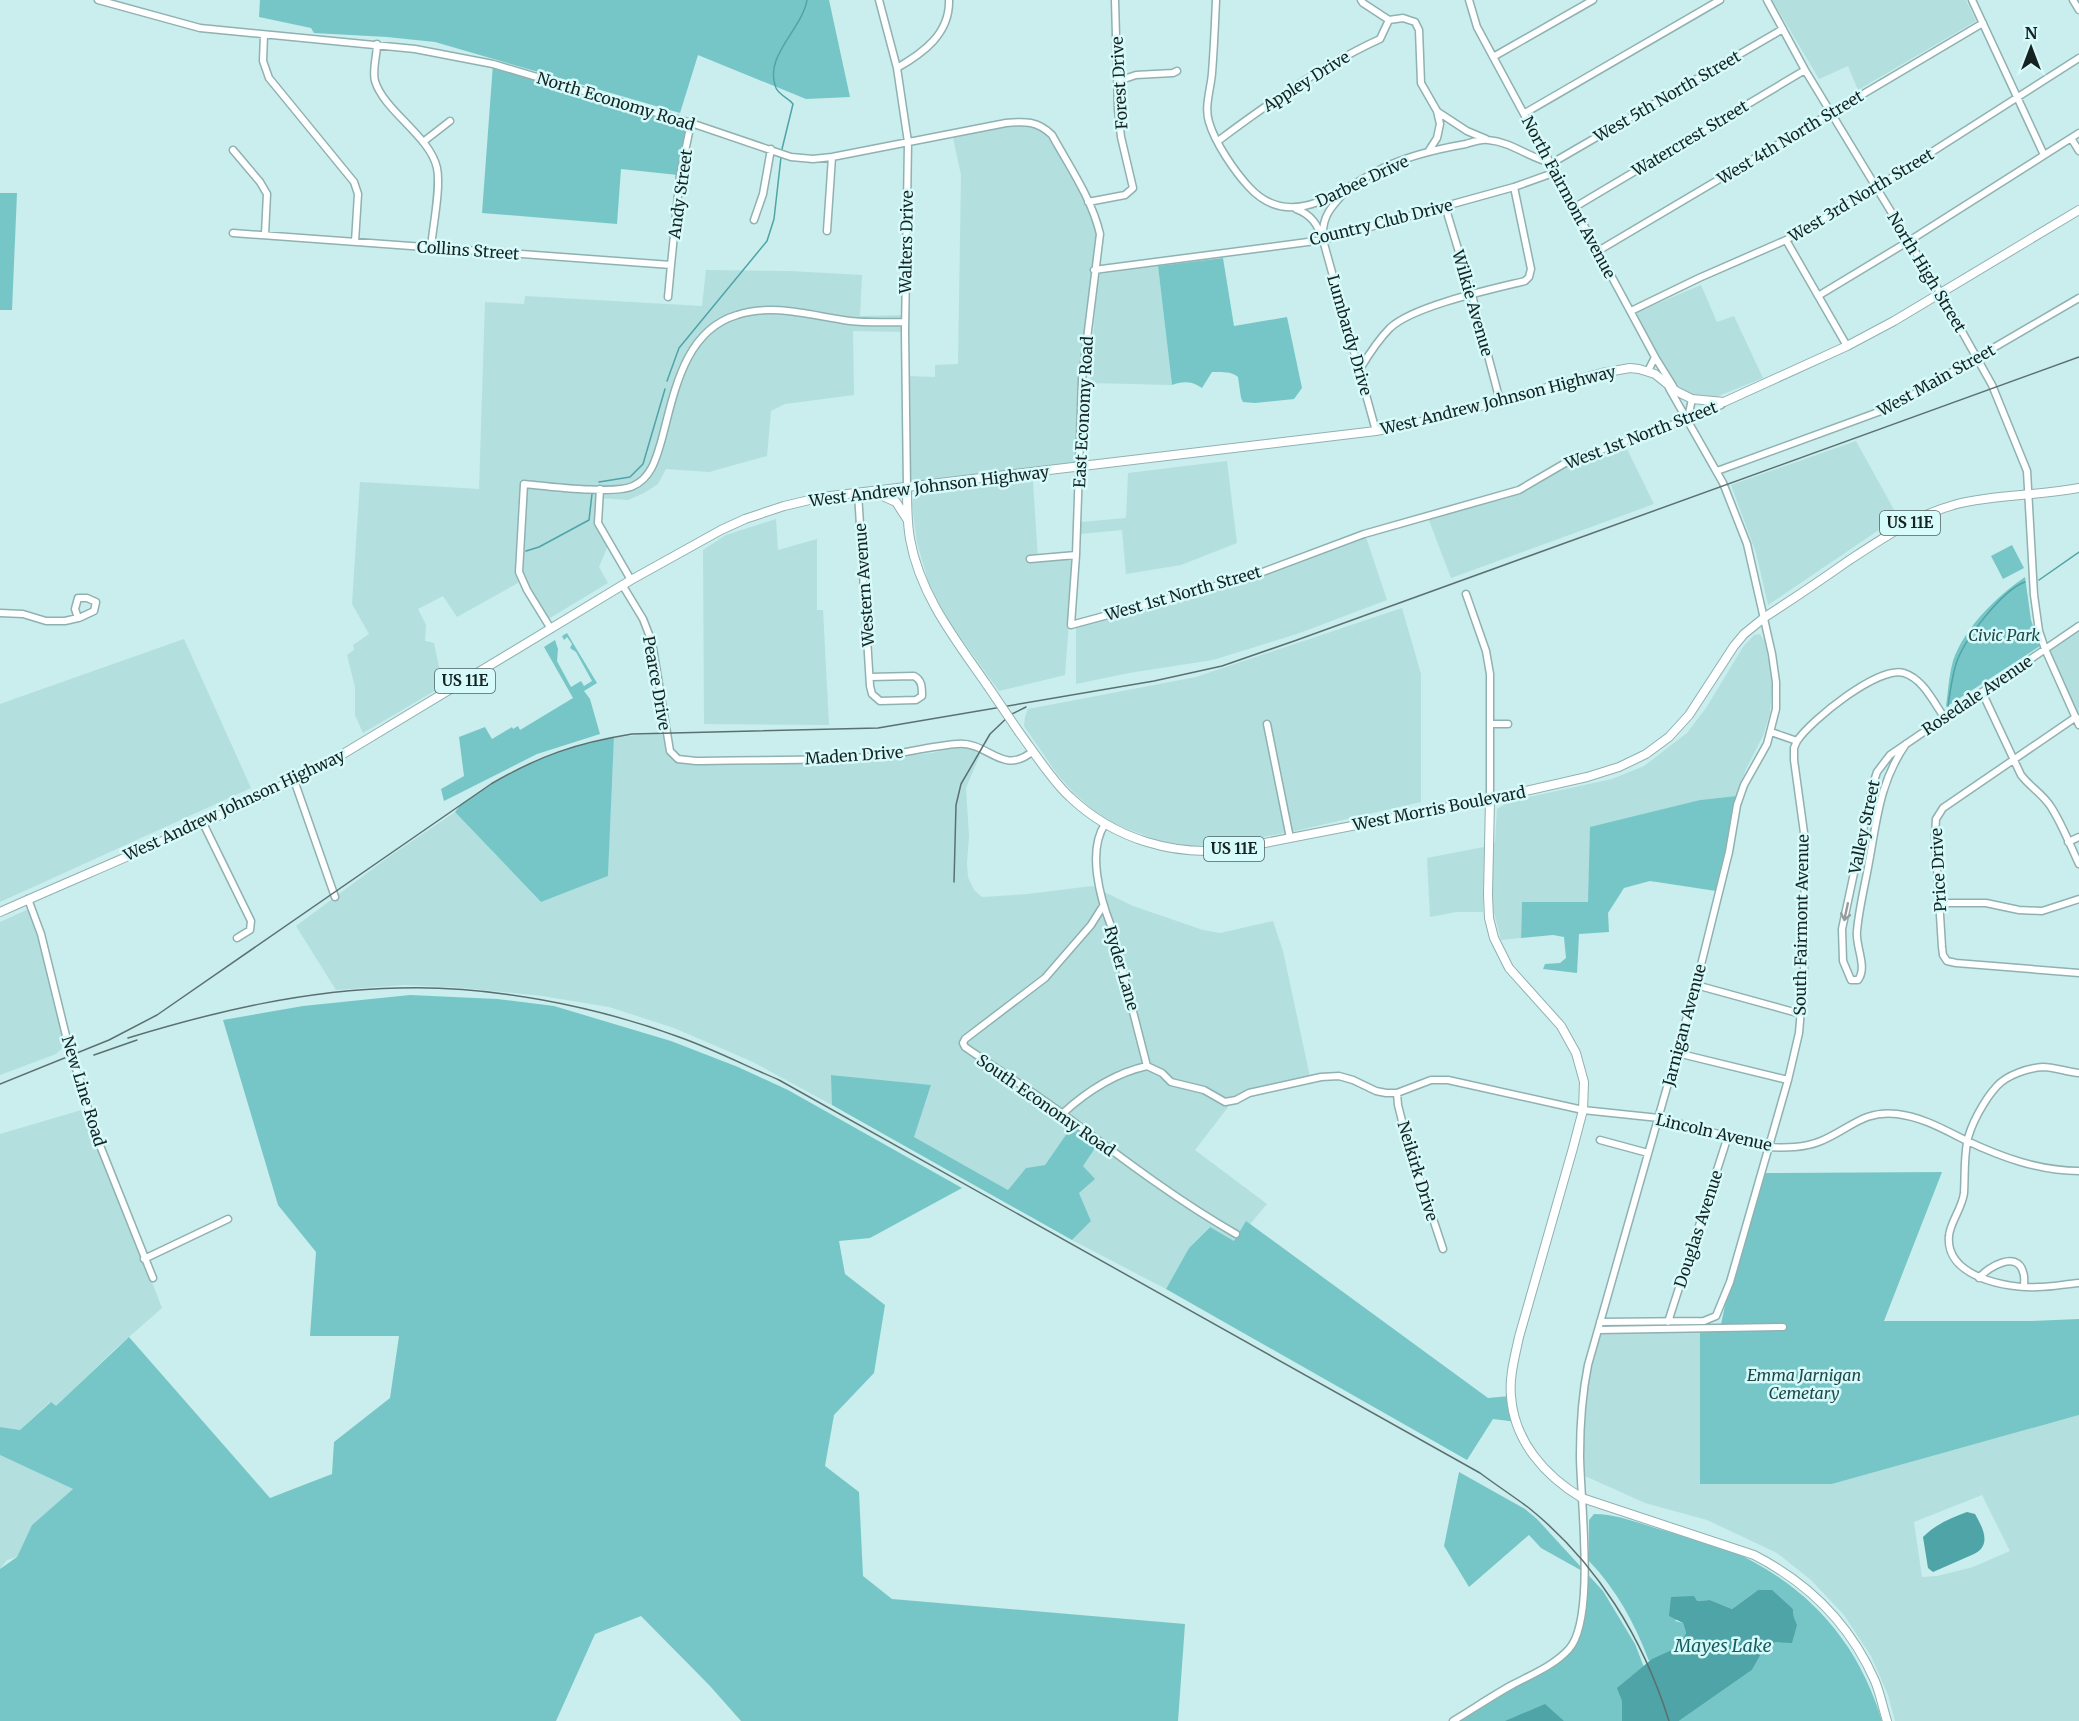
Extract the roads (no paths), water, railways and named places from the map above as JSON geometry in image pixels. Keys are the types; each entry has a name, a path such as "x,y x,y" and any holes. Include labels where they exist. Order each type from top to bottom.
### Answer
{"main road":[{"name":"West 1st North Street","path":"1724,402 1847,346 1941,294 2079,210"},
{"name":"West Andrew Johnson Highway","path":"0,912 203,823 294,780 338,757 631,580 721,530 784,506 822,497 1376,431 1630,368 1648,371 1676,391 1692,399 1724,402"},
{"name":"West Morris Boulevard","path":"907,488 910,539 921,581 940,618 1033,751 1069,797 1105,824 1148,843 1186,851 1219,851 1290,838 1490,799 1587,777 1619,767 1646,754 1669,737 1689,715 1744,634 1765,617 1896,530 1926,515 1957,504 1997,496 2079,488"},
{"path":"872,492 896,502 908,521"},
{"path":"1490,799 1488,895 1489,918 1494,938 1509,968 1555,1017 1569,1038 1584,1082 1583,1110 1574,1148 1519,1337 1513,1366 1510,1396 1516,1422 1532,1455 1561,1486 1582,1498 1754,1555 1774,1565 1814,1594 1833,1614 1853,1641 1875,1681 1887,1721"}],"street":[{"name":"North Economy Road","path":"98,0 126,5 200,28 377,44 493,64 691,123 791,157 813,159 832,157 1006,123 1037,123 1052,135 1088,202"},
{"path":"126,5 132,0"},
{"name":"Walters Drive","path":"879,0 897,68 908,142 905,322 907,488"},
{"path":"897,68 917,57 937,38 946,21 949,0"},
{"name":"Forest Drive","path":"1088,202 1125,195 1133,188 1121,136 1118,109 1115,0"},
{"name":"Darbee Drive","path":"1216,0 1208,122 1235,171 1254,193 1282,207 1295,208 1320,202 1345,191 1382,169 1428,152 1487,139"},
{"name":"Darbee Drive","path":"1361,0 1389,20 1403,18 1415,22 1419,30 1421,83 1437,111 1440,124 1437,138 1428,152"},
{"name":"North Fairmont Avenue","path":"1469,0 1477,27 1655,357 1676,391"},
{"path":"1493,57 1593,0"},
{"path":"1525,113 1720,0"},
{"name":"North High Street","path":"1767,0 1805,70 1941,294 1992,385 2027,471 2035,605 2045,649 2079,725"},
{"path":"1972,0 2044,155"},
{"path":"2073,0 2079,9"},
{"name":"Appley Drive","path":"1218,141 1253,114 1355,50 1380,39 1389,20"},
{"name":"West 4th North Street","path":"1598,250 1983,23"},
{"name":"West 5th North Street","path":"1552,163 1783,29"},
{"path":"264,35 263,61 269,78 354,182 358,194 355,242"},
{"path":"377,44 374,76 378,88 423,142 437,170 431,247"},
{"name":"West 3rd North Street","path":"1631,311 1786,240 1877,187 2079,58"},
{"name":"Watercrest Street","path":"1575,207 1805,70"},
{"path":"1118,81 1136,75 1173,74 1177,71"},
{"name":"Darbee Drive","path":"1437,111 1467,131 1515,146 1552,163"},
{"path":"423,142 450,121"},
{"name":"Andy Street","path":"671,265 681,175 691,123"},
{"path":"1818,296 2079,133"},
{"path":"2072,138 2079,151"},
{"path":"754,220 763,194 771,149"},
{"path":"233,150 267,194 265,234"},
{"path":"827,231 832,157"},
{"name":"Country Club Drive","path":"1094,270 1323,240 1514,187 1556,172"},
{"path":"1360,369 1372,348 1392,326 1418,311 1525,281 1529,277 1531,269 1514,187"},
{"path":"1323,240 1323,224 1327,213 1345,191"},
{"name":"East Economy Road","path":"1071,625 1076,555 1082,379 1100,234 1088,202"},
{"name":"Wilkie Avenue","path":"1445,206 1472,295 1500,401"},
{"path":"1295,208 1307,213 1316,221 1323,240"},
{"name":"Collins Street","path":"233,233 671,265"},
{"name":"Lumbardy Drive","path":"1323,240 1376,431"},
{"path":"1786,240 1847,346"},
{"path":"668,297 671,265"},
{"name":"West Main Street","path":"1717,471 1892,407 2079,298"},
{"path":"551,629 527,590 519,572 524,484 625,489 633,487 648,475 656,459 680,377 692,349 711,328 725,319 739,314 771,310 866,322 905,322"},
{"path":"1648,371 1655,357"},
{"path":"1666,382 1717,471 1747,544 1765,617 1776,682 1776,709 1771,732 1797,741 1805,729 1828,709 1875,678 1889,672 1902,672 1913,677 1922,685 1944,717"},
{"path":"1688,418 1692,399"},
{"name":"West 1st North Street","path":"1071,625 1252,576 1364,534 1518,490 1567,462 1688,418 1724,402"},
{"path":"600,489 598,523 631,580"},
{"name":"Western Avenue","path":"858,493 870,677"},
{"path":"1030,559 1076,555"},
{"name":"Pearce Drive","path":"623,586 643,619 652,642 670,751"},
{"path":"1466,594 1486,651 1490,674 1490,799"},
{"path":"0,613 23,614 46,621 78,618"},
{"name":"Rosedale Avenue","path":"1906,744 1966,698 1982,692 2079,626"},
{"path":"914,676 921,684 922,696 916,700 880,701 872,694 870,677 914,676"},
{"path":"1982,692 2021,775 2052,808 2079,864"},
{"name":"Price Drive","path":"2076,717 1943,808 1936,819 1935,835 1942,947 1947,961 2079,972"},
{"path":"1267,724 1290,838"},
{"path":"1491,724 1508,724"},
{"name":"Jarnigan Avenue","path":"1453,1721 1555,1660 1575,1641 1581,1617 1585,1543 1580,1458 1582,1398 1600,1322 1696,985 1729,852 1737,805 1744,785 1767,744 1771,732"},
{"name":"South Fairmont Avenue","path":"1600,1322 1704,1321 1716,1316 1730,1282 1788,1080 1801,1014 1804,840 1794,760 1794,748 1797,741"},
{"name":"Maden Drive","path":"670,751 678,759 696,761 839,759 881,756 960,743 977,745 1002,760 1010,761 1020,759 1033,751"},
{"name":"Valley Street","path":"1906,744 1892,766 1882,793 1856,939 1863,969 1862,976 1858,980 1851,980 1843,962 1842,929 1873,784 1882,762 1906,744"},
{"path":"294,780 335,897"},
{"path":"203,823 251,921 250,930 237,938"},
{"name":"Ryder Lane","path":"1105,824 1096,842 1095,859 1103,906 1111,926 1147,1066"},
{"path":"2068,842 2079,837"},
{"path":"1940,903 1986,903 2019,910 2042,911 2079,899"},
{"name":"New Line Road","path":"28,900 41,934 71,1056 84,1089 91,1123 153,1278"},
{"name":"South Economy Road","path":"1103,906 1091,925 1045,978 965,1039 963,1043 965,1047 1062,1114 1106,1148 1200,1213 1236,1234"},
{"path":"1696,985 1801,1014"},
{"path":"1677,1053 1788,1080"},
{"path":"1062,1114 1095,1088 1147,1066 1159,1071 1171,1082 1204,1090 1225,1102 1236,1100 1249,1093 1322,1077 1339,1077 1353,1080 1376,1091 1397,1093"},
{"path":"2079,1073 2043,1067 2023,1071 1998,1085 1975,1119 1967,1141 1964,1194 1960,1210 1948,1236 1950,1250 1956,1261 1966,1271 1979,1278 2037,1288 2079,1283"},
{"name":"Lincoln Avenue","path":"1397,1093 1431,1080 1448,1080 1583,1110 1659,1118 1767,1147 1786,1148 1821,1141 1860,1119 1875,1114 1896,1114 1930,1122 1967,1141 2033,1166 2079,1172"},
{"name":"Neikirk Drive","path":"1397,1093 1406,1137 1443,1250"},
{"name":"Douglas Avenue","path":"1668,1322 1728,1136"},
{"path":"1600,1140 1648,1153"},
{"path":"144,1259 228,1219"},
{"path":"1979,1278 1986,1270 1998,1263 2016,1263 2020,1265 2024,1273 2024,1287"},
{"path":"1598,1330 1783,1327"}],"water":[{"path":"1967,1512 1975,1514 1981,1525 1984,1536 1983,1546 1974,1554 1933,1572 1928,1568 1923,1537 1938,1525"},
{"name":"Mayes Lake","path":"1758,1590 1772,1590 1793,1609 1797,1625 1792,1643 1776,1642 1764,1649 1752,1670 1679,1721 1622,1721 1622,1701 1617,1688 1652,1659 1678,1647 1686,1633 1683,1623 1669,1616 1671,1597 1694,1596 1697,1601 1710,1600 1732,1609"},
{"path":"1545,1704 1564,1721 1505,1721"}],"waterway":[{"path":"782,149 793,104 776,88 773,76 779,54 804,11 807,0"},
{"path":"667,381 679,348 767,241 774,219 781,157"},
{"path":"599,482 630,477 643,464 665,389"},
{"path":"526,551 539,547 589,520 592,494"},
{"path":"2039,580 2079,552"},
{"path":"1948,706 1956,664 1966,643 1995,605 2025,582"}],"railway":[{"path":"0,1084 109,1040 157,1015 491,784 542,758 575,746 632,734 878,728 1154,681 1222,666 2079,357"},
{"path":"954,882 956,805 961,784 990,734 1010,715 1026,707"},
{"path":"128,1038 194,1019 296,998 364,990 433,988 505,994 577,1007 647,1026 717,1052 779,1080 1480,1473 1529,1508 1576,1553 1596,1578 1615,1604 1646,1660 1669,1721"},
{"path":"94,1055 137,1040"}],"park label":[{"name":"Civic Park","path":"2004,635"},
{"name":"Emma Jarnigan Cemetary","path":"1804,1384"}]}
